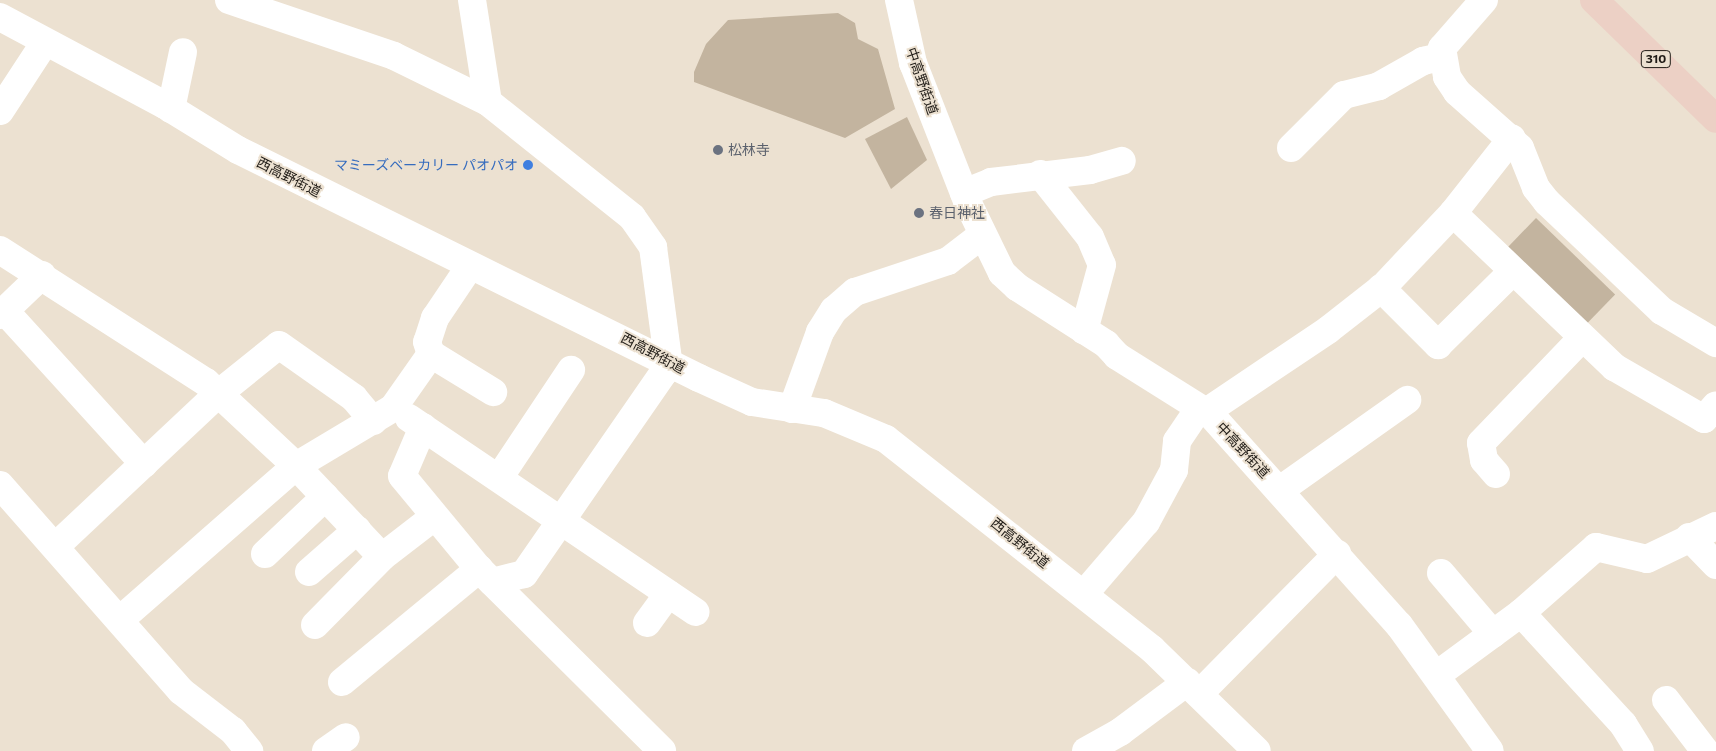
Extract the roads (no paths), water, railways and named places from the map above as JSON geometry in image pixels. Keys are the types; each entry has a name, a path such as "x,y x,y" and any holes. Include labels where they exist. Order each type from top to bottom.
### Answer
{"highway":[{"name":"310","path":"1594,0 1716,119"}],"street":[{"path":"229,0 394,56 488,102 645,231 658,264 668,358 654,387 563,521 524,574 485,575 342,682"},
{"path":"472,0 488,102"},
{"name":"中高野街道","path":"899,0 914,64 964,194 982,235 1002,272 1017,287 1206,412 1280,490 1337,554 1438,674 1490,751"},
{"path":"1484,0 1442,48 1441,57 1456,92 1512,138 1547,202 1662,311 1716,343"},
{"name":"西高野街道","path":"0,17 171,109 238,150 470,266 668,358 752,402 847,420 886,439 1084,594 1193,688 1257,751"},
{"path":"0,111 45,42"},
{"path":"171,109 183,52"},
{"path":"1291,148 1344,96 1379,86 1423,61 1441,57"},
{"path":"1084,594 1146,522 1174,470 1177,441 1195,414 1206,412 1328,330 1381,288 1453,213 1512,138"},
{"path":"964,194 991,182 1040,174 1090,170 1122,161"},
{"path":"1040,174 1090,237 1102,265 1084,331"},
{"path":"1453,213 1614,367 1704,419 1716,405"},
{"path":"792,409 820,332 834,310 855,292 948,261 982,235"},
{"path":"0,250 156,346 218,394 296,466 382,557"},
{"path":"470,266 435,318 427,342 432,354 493,392"},
{"path":"1381,288 1438,345 1514,271"},
{"path":"42,275 2,312 144,464"},
{"path":"1496,474 1484,460 1480,443 1582,338"},
{"path":"56,546 218,394 280,345 354,398 383,415 423,427 696,612"},
{"path":"120,619 296,466 383,415 432,354"},
{"path":"499,478 572,370"},
{"path":"1280,490 1408,400"},
{"path":"423,427 402,476 434,517 485,575 662,751"},
{"path":"0,485 56,546 181,691 233,731 249,751"},
{"path":"265,554 325,497"},
{"path":"315,624 382,557 434,517"},
{"path":"1438,674 1522,613 1596,547 1647,559 1689,537 1716,526"},
{"path":"309,572 357,530"},
{"path":"1689,537 1716,565"},
{"path":"1086,751 1193,688 1337,554"},
{"path":"1441,573 1493,634"},
{"path":"647,622 668,594"},
{"path":"1522,613 1623,724 1640,751"},
{"path":"1666,700 1705,751"}],"place":[{"name":"松林寺","path":"718,150"},
{"name":"マミーズベーカリー パオパオ","path":"528,165"},
{"name":"春日神社","path":"919,213"}]}
